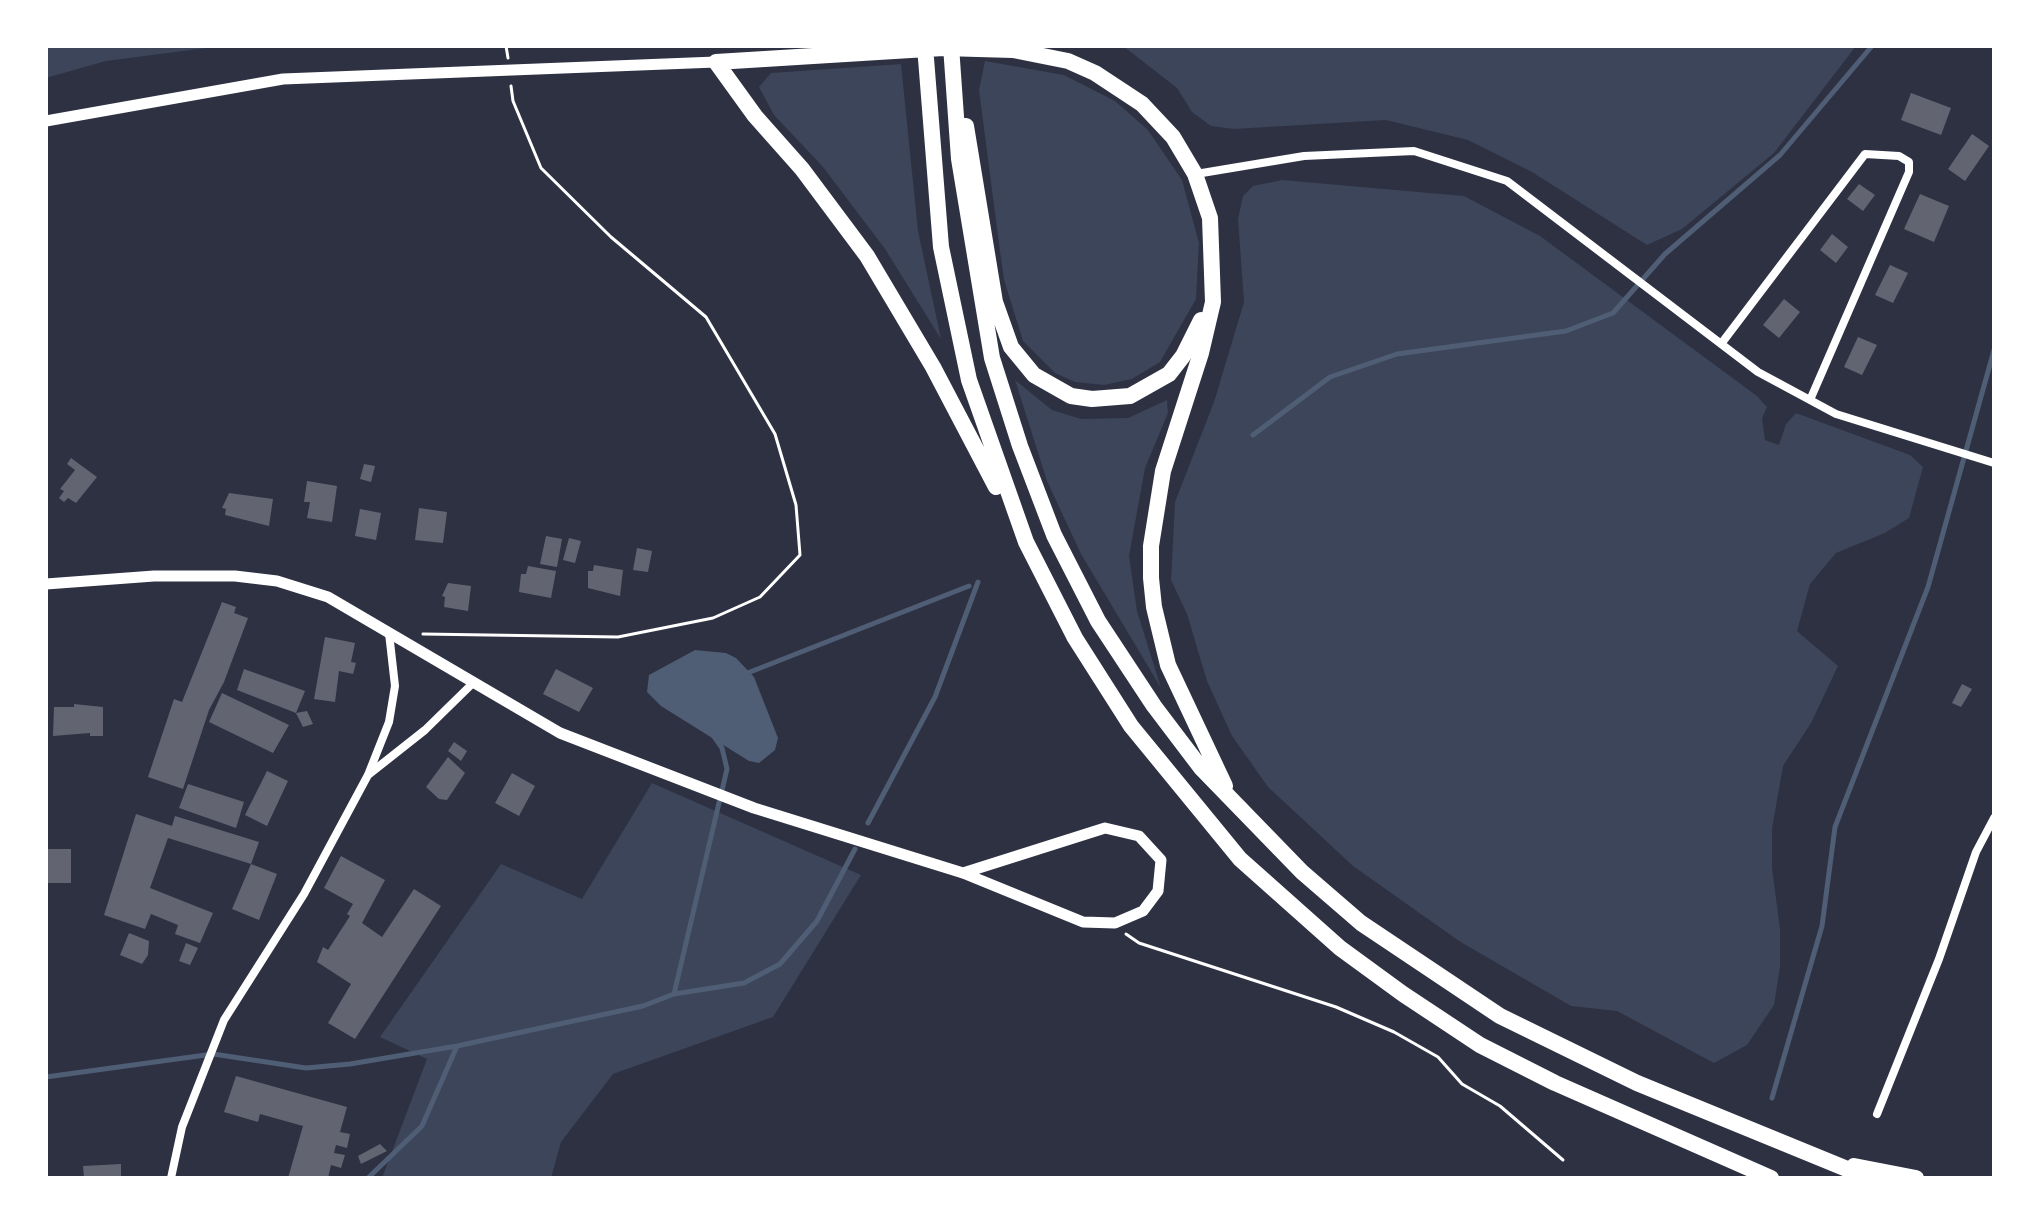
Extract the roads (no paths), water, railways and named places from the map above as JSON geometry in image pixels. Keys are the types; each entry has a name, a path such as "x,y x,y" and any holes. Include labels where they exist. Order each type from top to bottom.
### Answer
{"highway":[{"path":"925,46 941,247 954,321 987,438 1026,542"},
{"path":"952,46 986,251 1003,328 1022,364 1042,381 1071,396 1111,399 1140,391 1169,374 1198,329 1214,264"},
{"path":"1236,805 1176,686 1160,640 1151,578 1161,483 1207,329 1214,264 1210,218 1195,174 1159,120 1123,89 1068,61 1039,54 985,47 719,54 755,116 802,169 867,256 933,367 1075,638 1131,726 1240,859 1353,957 1470,1038 1744,1178"},
{"path":"957,88 959,159 992,358 1054,535 1098,621 1154,706 1201,768 1302,872 1361,923 1500,1016 1637,1083 1869,1178"},
{"path":"1659,1132 1771,1178"},
{"path":"1829,1161 1916,1178"}],"street":[{"path":"46,121 283,79 509,70 719,54"},
{"path":"1195,174 1304,156 1414,151 1507,181 1758,372 1836,414 1994,463"},
{"path":"1721,344 1865,154 1899,156 1909,162 1909,172 1810,400"},
{"path":"46,584 154,576 235,576 277,581 328,597 560,733 707,787 754,808 963,873 1083,922 1115,923 1143,911 1158,891 1161,860 1139,836 1105,828 963,873"},
{"path":"171,1178 182,1127 224,1020 304,894 368,775 389,722 395,686 389,633"},
{"path":"368,775 425,730 472,684"},
{"path":"1877,1114 1939,959 1976,852 1994,818"}],"waterway":[{"path":"1253,435 1330,377 1397,354 1566,331 1613,313 1665,254 1780,155 1872,46"},
{"path":"1772,1098 1822,926 1835,827 1928,587 1994,350"},
{"path":"868,823 935,697 978,582"},
{"path":"745,674 969,586"},
{"path":"46,1077 213,1054 306,1068 350,1064 457,1046 643,1006 674,994 727,769 722,748 713,735"},
{"path":"674,994 744,983 780,964 817,921 855,849"},
{"path":"368,1178 422,1126 457,1046"}]}
